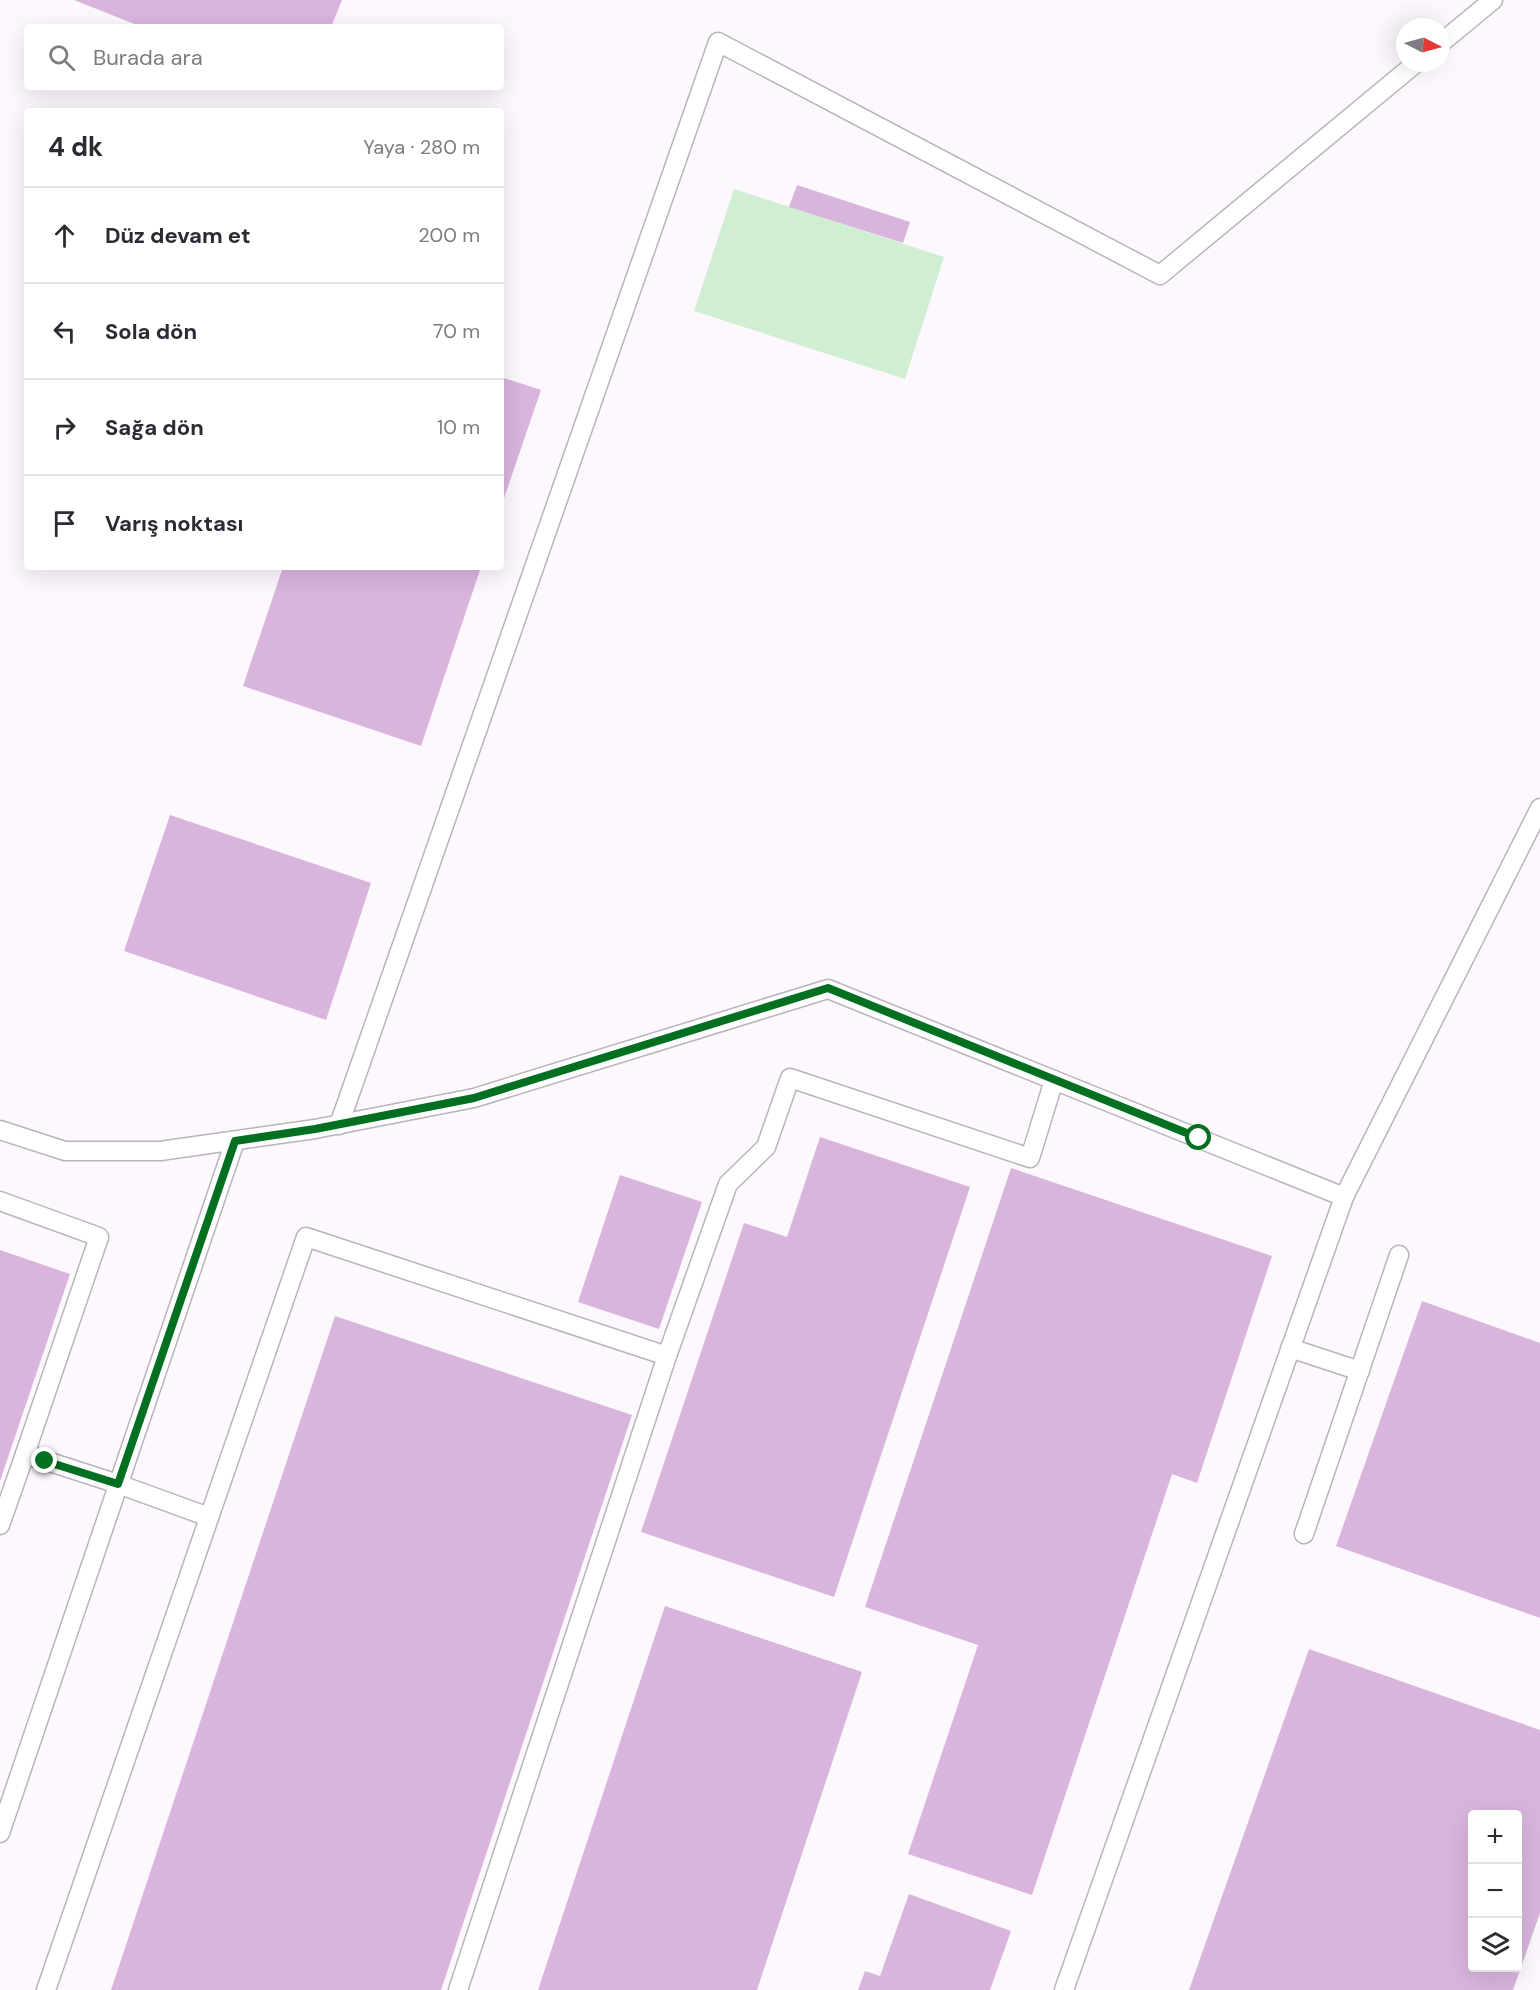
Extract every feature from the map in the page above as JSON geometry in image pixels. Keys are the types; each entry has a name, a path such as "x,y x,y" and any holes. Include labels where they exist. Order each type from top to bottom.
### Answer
{"lane":[{"path":"1450,35 1492,0"},
{"path":"339,1125 718,42 1160,275 1405,72"},
{"path":"1065,1990 1344,1197 1540,808"},
{"path":"0,1130 64,1151 160,1151 339,1125 474,1098 828,988 1344,1197"},
{"path":"458,1990 667,1356 728,1184 766,1147 790,1078 1030,1158 1054,1080"},
{"path":"0,1833 235,1141"},
{"path":"0,1201 99,1237 0,1525"},
{"path":"46,1990 306,1237 667,1356"},
{"path":"1304,1534 1399,1255"},
{"path":"1290,1348 1360,1371"},
{"path":"25,1454 209,1517"}],"green space":[{"path":"734,189 944,257 905,379 694,311"}],"building":[{"path":"74,0 342,0 332,24 134,24"},
{"path":"797,185 910,222 903,243 789,207"},
{"path":"504,378 541,390 504,498"},
{"path":"282,570 480,570 421,746 243,686"},
{"path":"170,815 371,883 326,1020 124,951"},
{"path":"820,1137 970,1187 834,1597 641,1532 744,1223 787,1237"},
{"path":"1011,1168 1272,1256 1197,1483 1172,1474 1032,1895 908,1854 978,1645 865,1607"},
{"path":"620,1175 702,1202 659,1329 578,1302"},
{"path":"0,1250 70,1274 0,1481"},
{"path":"1422,1301 1540,1343 1540,1618 1336,1546"},
{"path":"335,1316 632,1415 441,1990 111,1990"},
{"path":"665,1606 862,1672 757,1990 538,1990"},
{"path":"1309,1649 1540,1730 1540,1913 1522,1964 1522,1810 1468,1810 1468,1972 1519,1972 1513,1990 1189,1990"},
{"path":"909,1894 1011,1931 990,1990 858,1990 865,1971 880,1976"}],"route":[{"path":"45,1461 118,1484 235,1141 315,1129 474,1098 828,988 1199,1138"}]}
